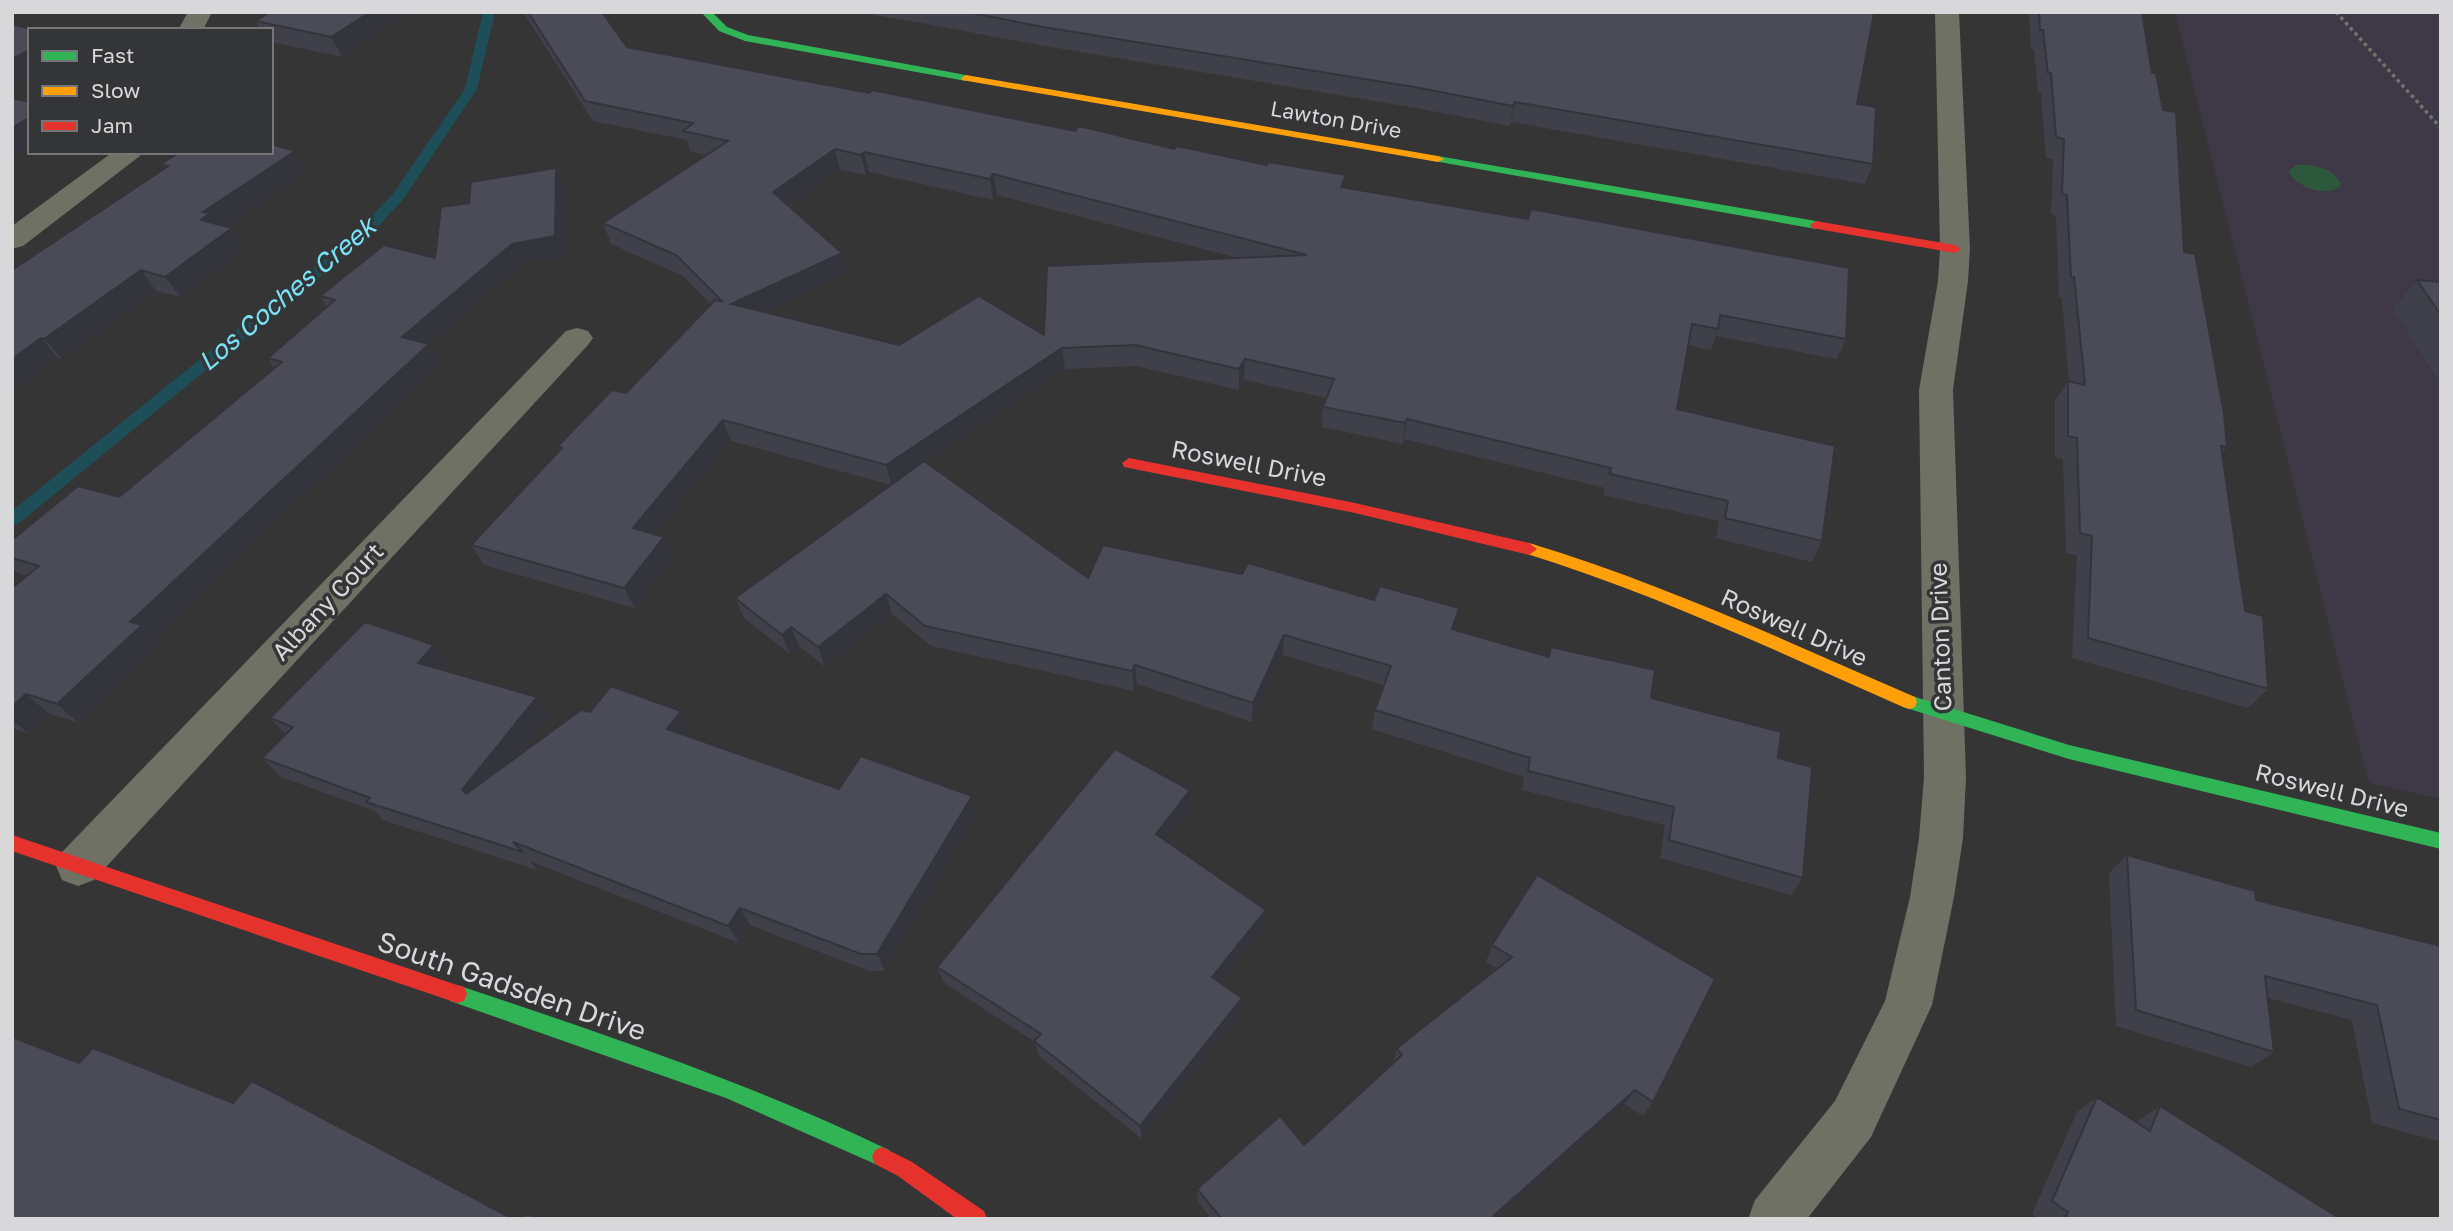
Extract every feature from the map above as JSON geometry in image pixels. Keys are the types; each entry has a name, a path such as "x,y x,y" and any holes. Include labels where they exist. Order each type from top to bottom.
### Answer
{"street":[{"path":"191,28 200,12"},
{"name":"Canton Drive","path":"1774,1219 1853,1119 1908,1005 1932,897 1941,838 1945,777 1936,390 1953,281 1955,249 1947,12"},
{"name":"Lawton Drive","path":"710,18 733,36 761,42 1955,249"},
{"path":"12,240 128,154"},
{"name":"Albany Court","path":"78,866 578,338"},
{"name":"Roswell Drive","path":"1129,463 1377,513 1482,537 1581,565 1681,604 1853,680 1943,714 2029,742 2441,841"},
{"name":"South Gadsden Drive","path":"12,843 710,1080 817,1124 905,1168 976,1219"}],"path":[{"path":"2336,12 2441,128"}],"shaded area":[{"path":"2175,12 2441,12 2441,799 2369,783"}],"green space":[{"path":"2296,165 2322,168 2333,174 2341,184 2339,188 2326,191 2306,187 2290,174 2289,171"}],"building":[{"path":"270,12 370,12 331,37 256,21"},
{"path":"528,12 602,12 627,47 869,93 872,90 1075,131 1079,126 1174,149 1177,146 1267,165 1268,162 1346,175 1341,187 1528,219 1531,209 1849,268 1846,339 1720,315 1718,329 1692,324 1677,409 1835,446 1822,541 1725,518 1728,501 1610,474 1611,468 1407,419 1405,423 1323,407 1334,379 1245,359 1239,369 1135,345 1062,348 886,465 723,420 633,528 664,537 624,588 471,545 562,448 558,446 612,390 626,393 715,300 722,301 676,255 603,223 728,141 683,131 693,123 585,101","holes":["835,149 861,155 864,152 990,179 993,174 1307,255 1047,266 1044,335 979,296 899,345 731,304 842,253 773,192"]},
{"path":"967,12 1869,12 1874,13 1857,104 1876,107 1873,164 1515,102 1513,106"},
{"path":"2039,12 2142,12 2152,73 2156,73 2163,110 2176,112 2184,252 2195,254 2224,414 2227,447 2221,446 2245,611 2263,616 2268,689 2088,638 2092,536 2080,533 2077,438 2068,436 2068,381 2085,385 2074,277 2071,277 2067,195 2062,194 2064,139 2056,137 2051,73 2048,73"},
{"path":"12,24 28,28 28,51 12,59"},
{"path":"12,98 28,102 28,118 12,128"},
{"path":"273,145 295,151 203,212 210,213 201,220 232,228 165,277 141,270 12,359 12,270 168,166 161,164 177,154 273,154"},
{"path":"556,168 555,236 512,244 402,337 429,344 130,622 142,625 57,704 26,694 12,707 12,588 39,566 12,558 12,540 78,486 119,497 282,362 268,358 335,300 320,296 384,245 435,258 441,207 469,203 471,182"},
{"path":"2417,280 2441,282 2441,315"},
{"path":"924,461 1088,578 1103,545 1242,574 1248,563 1374,600 1380,586 1459,608 1452,629 1549,657 1551,647 1655,670 1651,698 1781,732 1778,758 1812,767 1803,878 1669,840 1674,807 1528,771 1530,758 1375,710 1391,666 1284,635 1253,703 1135,665 1132,671 925,626 886,594 818,647 791,627 782,635 735,598"},
{"path":"365,622 434,645 418,663 537,697 462,790 466,794 581,710 590,712 611,686 681,711 667,729 839,789 861,756 972,796 877,954 861,954 740,908 728,926 513,842 523,852 366,802 370,798 262,758 293,727 270,718"},
{"path":"1115,749 1190,790 1156,834 1266,910 1212,977 1242,998 1140,1126 1034,1041 1041,1034 937,967"},
{"path":"2127,855 2255,891 2256,900 2441,946 2441,1120 2399,1109 2377,1005 2265,976 2274,1052 2136,1010"},
{"path":"1537,875 1715,979 1653,1102 1635,1090 1490,1219 1222,1219 1197,1189 1280,1116 1304,1145 1402,1055 1397,1048 1512,957 1492,945"},
{"path":"12,1037 79,1063 93,1048 233,1103 252,1081 513,1219 12,1219"},
{"path":"2097,1097 2150,1131 2160,1106 2336,1216 2335,1219 2064,1219 2068,1212 2052,1201"},
{"path":"527,1214 538,1219 524,1219"}],"waterway":[{"name":"Los Coches Creek","path":"12,520 359,238 397,198 471,89 489,12"}],"traffic: fast":[{"path":"706,12 723,29 745,38 966,78"},
{"path":"1438,159 1816,225"},
{"path":"1909,702 2069,752 2441,841"},
{"path":"457,994 726,1088 831,1132 882,1157"}],"traffic: slow":[{"path":"966,78 1438,159"},
{"path":"1529,549 1579,564 1672,599 1909,702"}],"traffic: jam":[{"path":"1816,225 1955,249"},
{"path":"1129,463 1355,508 1529,549"},
{"path":"12,843 457,994"},
{"path":"882,1157 905,1169 976,1219"}]}
